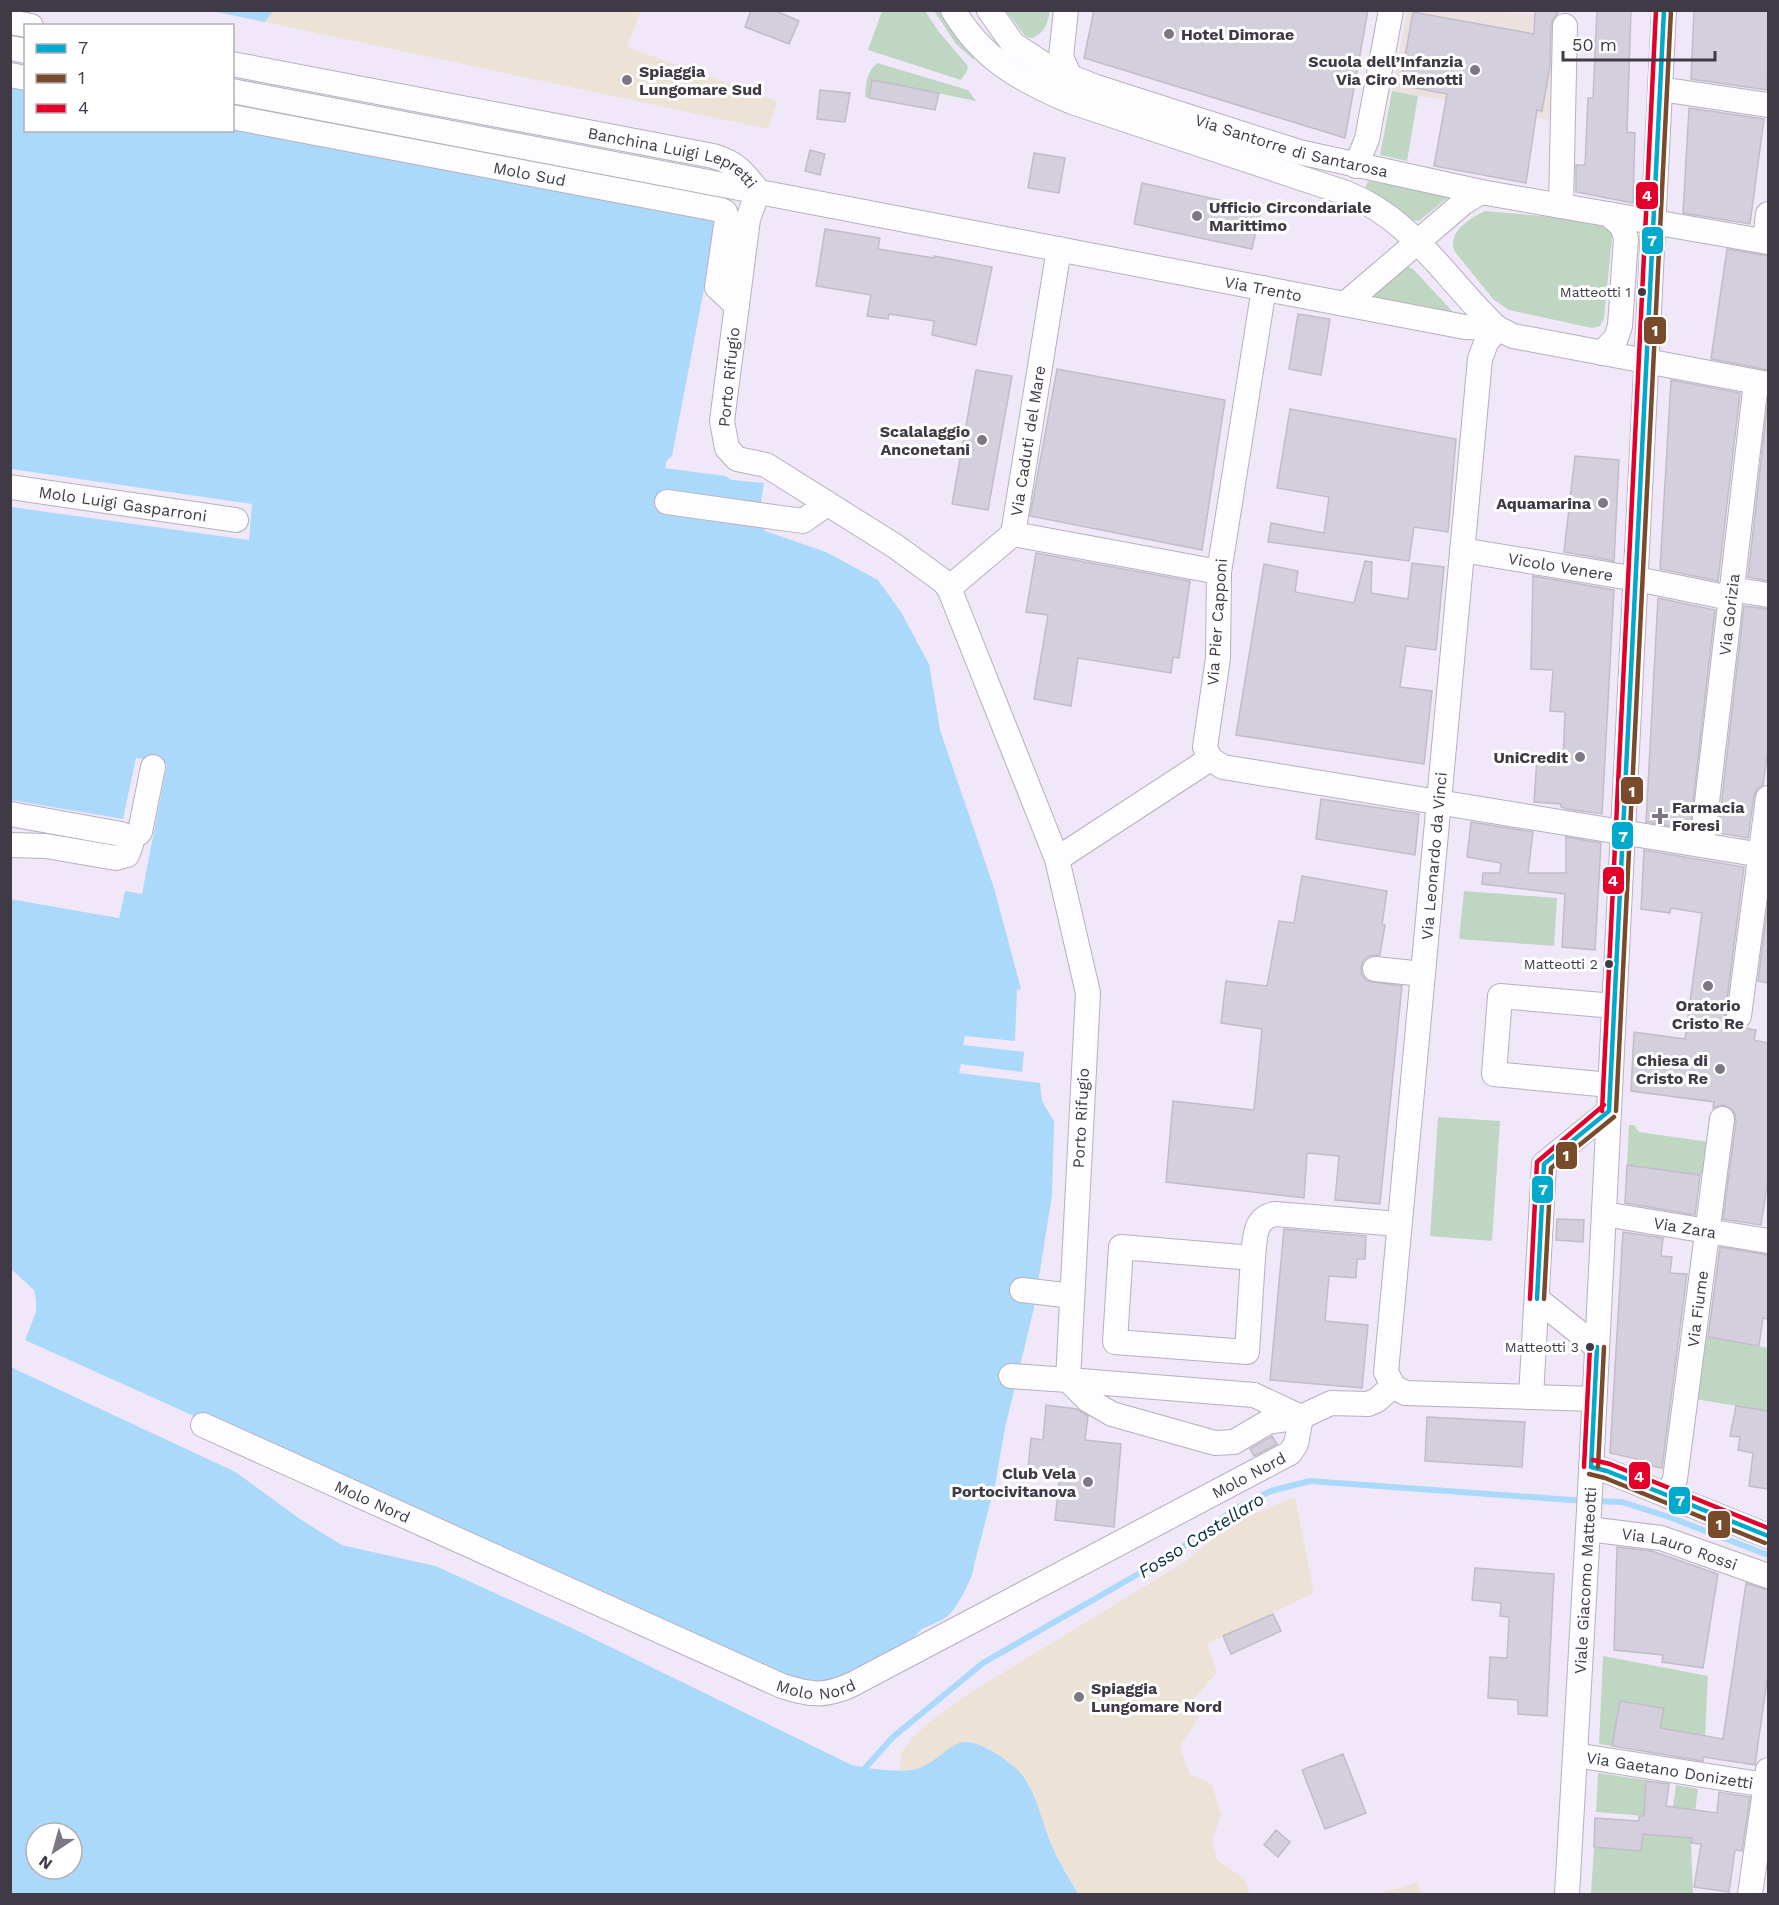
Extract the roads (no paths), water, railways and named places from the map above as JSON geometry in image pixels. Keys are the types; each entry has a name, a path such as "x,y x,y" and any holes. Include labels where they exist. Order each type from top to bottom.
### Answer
{"street":[{"path":"953,10 970,36 1000,65 1025,67"},
{"path":"989,10 1013,44 1025,67"},
{"path":"1066,10 1061,57 1076,91 1072,102"},
{"path":"1391,10 1367,139 1356,166 1356,181 1346,193 1385,214 1419,241 1497,328"},
{"name":"Viale Giacomo Matteotti","path":"1567,1894 1591,1473 1664,10"},
{"path":"1561,206 1565,26"},
{"name":"Banchina Luigi Lepretti","path":"234,64 713,156 730,161 743,171 758,191"},
{"name":"Via Santorre di Santarosa","path":"1025,67 1070,77 1328,160 1481,192 1767,241"},
{"name":"Via Santorre di Santarosa","path":"1025,67 1072,102 1346,193"},
{"path":"1660,83 1768,92"},
{"path":"1660,83 1768,105"},
{"name":"Banchina Luigi Lepretti","path":"234,91 758,191"},
{"name":"Molo Sud","path":"234,117 721,210 725,212 728,219 717,287 737,306"},
{"path":"1323,185 1320,177 1322,166 1328,160"},
{"name":"Via Trento","path":"758,191 1465,327 1497,328 1513,336 1762,383"},
{"name":"Porto Rifugio","path":"758,191 748,219 722,421 727,448 737,459 766,465 920,563 949,588 1057,859 1088,993 1068,1380"},
{"path":"1345,304 1463,203 1481,192"},
{"path":"1602,353 1616,338 1620,326 1626,238 1622,226 1608,214"},
{"path":"1767,241 1768,214"},
{"name":"Via Caduti del Mare","path":"1059,249 1013,534 1219,572"},
{"name":"Via Pier Capponi","path":"1210,759 1205,747 1218,658 1219,572 1264,288"},
{"name":"Via Leonardo da Vinci","path":"1393,1386 1386,1372 1480,360 1486,343 1497,328"},
{"name":"Via Gorizia","path":"1702,845 1731,593 1762,383"},
{"name":"Molo Luigi Gasparroni","path":"10,487 236,520"},
{"path":"667,502 803,521 827,504"},
{"path":"949,588 1013,534"},
{"name":"Vicolo Venere","path":"1462,550 1731,593 1768,595"},
{"path":"1057,859 1210,759 1223,767 1765,855"},
{"path":"10,845 46,846 120,858 129,852 130,840 140,832 153,767"},
{"path":"1739,1016 1765,855 1768,798"},
{"path":"10,814 121,834 130,840"},
{"path":"1375,969 1423,974"},
{"path":"1610,1085 1494,1074 1500,996 1614,1006"},
{"path":"1532,1397 1544,1164 1609,1112"},
{"name":"Via Fiume","path":"1668,1496 1675,1479 1722,1119"},
{"name":"Via Zara","path":"1604,1214 1768,1241"},
{"path":"1253,1258 1121,1247 1114,1342 1247,1352 1256,1229 1268,1215 1399,1224"},
{"path":"1022,1290 1072,1296"},
{"path":"1537,1299 1597,1347"},
{"path":"1011,1376 1254,1395 1301,1417"},
{"path":"1068,1380 1089,1400 1112,1414 1215,1443 1234,1442 1268,1422 1301,1417 1331,1402 1368,1404 1377,1400 1393,1386 1405,1393 1594,1399"},
{"name":"Molo Nord","path":"202,1425 782,1686 804,1693 821,1695 836,1692 851,1685 1290,1453 1296,1444 1301,1417"},
{"path":"1591,1473 1606,1471 1768,1536"},
{"name":"Via Lauro Rossi","path":"1588,1520 1661,1538 1768,1576"},
{"name":"Via Gaetano Donizetti","path":"1575,1755 1767,1778"},
{"path":"1750,1894 1767,1778"}],"water":[{"path":"273,10 265,22 212,11"},
{"path":"11,82 24,85 24,132 234,132 234,124 718,216 672,456 667,460 665,468 725,476 732,480 764,483 758,519 765,531 826,552 878,580 901,612 929,664 940,730 994,888 1021,989 1017,990 1015,1041 965,1036 963,1045 1024,1052 1022,1072 961,1064 959,1073 1040,1083 1042,1101 1054,1121 1052,1195 1034,1308 1005,1428 995,1485 971,1576 960,1599 948,1616 923,1629 913,1641 848,1681 787,1683 25,1340 33,1317 35,1301 28,1286 10,1269 11,899 119,918 125,891 142,894 167,764 136,758 123,819 11,800 11,507 249,540 252,504 11,469"},
{"path":"11,1367 236,1472 300,1519 342,1545 436,1566 568,1626 852,1765 899,1771 917,1769 959,1743 967,1742 986,1748 1007,1761 1023,1775 1034,1797 1052,1846 1078,1894 11,1894"}],"waterway":[{"name":"Fosso Castellaro","path":"865,1768 893,1737 983,1663 1173,1554 1233,1510 1271,1491 1310,1481 1585,1501"},
{"name":"Fosso Castellaro","path":"1595,1501 1622,1502 1669,1517 1768,1555"}],"place":[{"name":"Hotel Dimorae","path":"1169,34"},
{"name":"Scuola dell’Infanzia Via Ciro Menotti","path":"1475,70"},
{"name":"Spiaggia Lungomare Sud","path":"627,80"},
{"name":"Ufficio Circondariale Marittimo","path":"1197,216"},
{"name":"Matteotti 1","path":"1642,292"},
{"name":"Scalalaggio Anconetani","path":"982,440"},
{"name":"Aquamarina","path":"1603,503"},
{"name":"UniCredit","path":"1580,757"},
{"name":"Farmacia Foresi","path":"1660,816"},
{"name":"Matteotti 2","path":"1609,964"},
{"name":"Oratorio Cristo Re","path":"1708,986"},
{"name":"Chiesa di Cristo Re","path":"1720,1069"},
{"name":"Matteotti 3","path":"1590,1347"},
{"name":"Club Vela Portocivitanova","path":"1088,1482"},
{"name":"Spiaggia Lungomare Nord","path":"1079,1697"}]}
